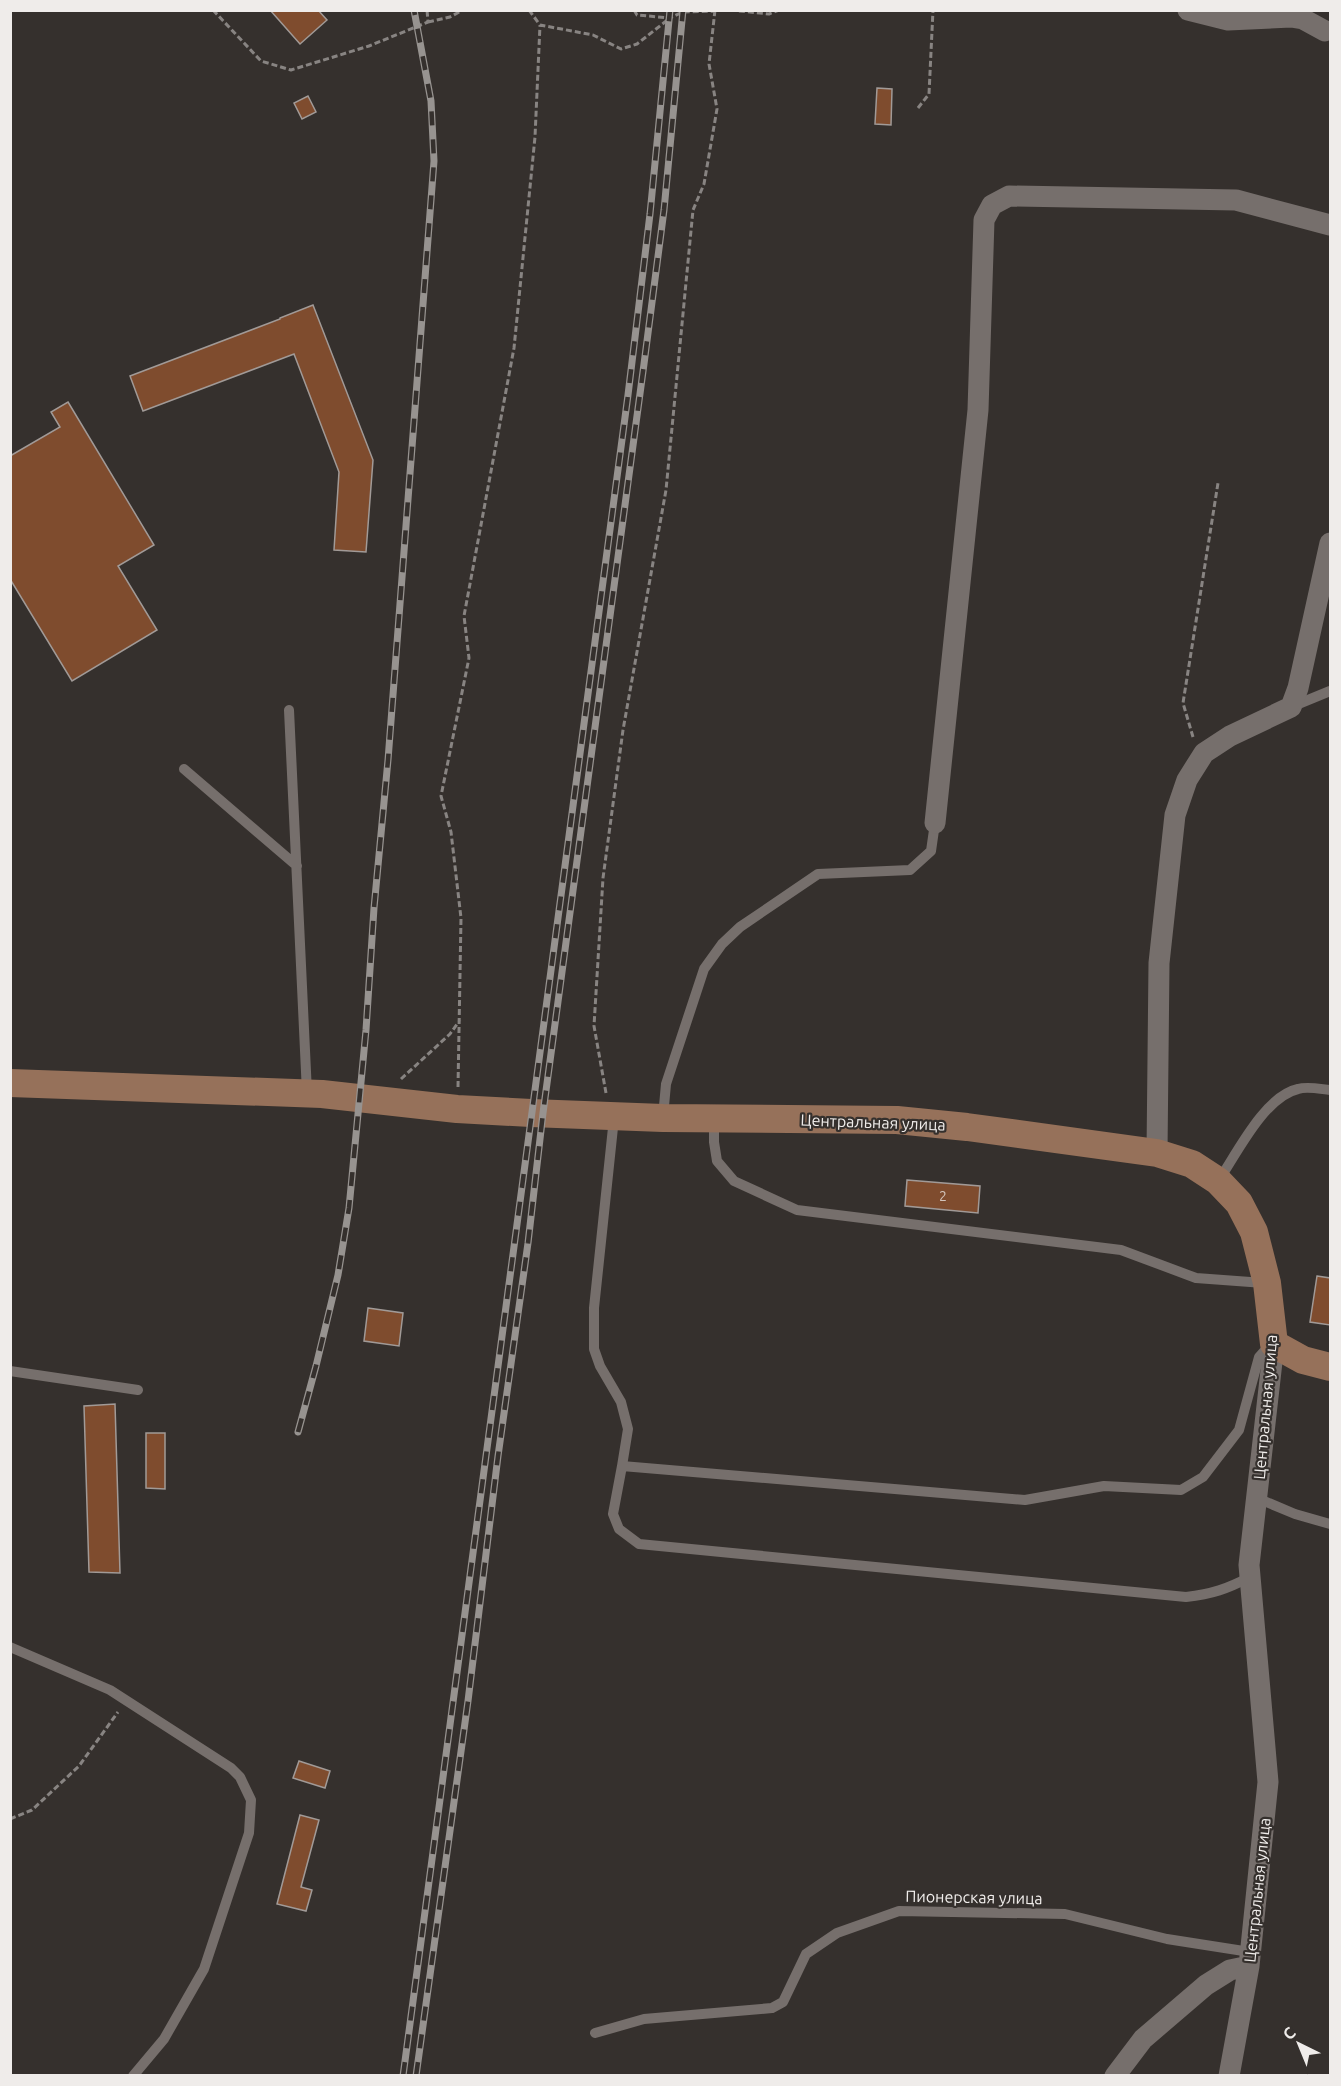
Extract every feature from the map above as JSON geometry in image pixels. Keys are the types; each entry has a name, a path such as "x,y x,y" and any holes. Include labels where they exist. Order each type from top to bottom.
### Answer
{"street":[{"path":"1188,10 1228,20 1291,17 1303,19 1328,35"},
{"path":"1313,10 1328,35"},
{"path":"935,823 978,410 984,219 992,205 1009,196 1236,200 1330,225"},
{"path":"1157,1153 1159,963 1175,815 1187,780 1204,753 1230,736 1291,707 1298,688 1330,543"},
{"name":"Центральная улица","path":"10,1083 307,1093 457,1109 611,1116 897,1120 967,1127 1157,1153 1192,1164 1218,1181 1239,1203 1254,1232 1267,1283 1274,1344 1249,1565 1268,1782 1250,1959 1229,2076"},
{"path":"1274,1344 1303,1360 1330,1367"},
{"path":"1114,2076 1143,2039 1206,1985 1250,1959"}],"lane":[{"path":"1291,707 1330,691"},
{"path":"289,710 307,1093"},
{"path":"184,769 297,866"},
{"path":"663,1118 666,1084 704,969 722,944 740,927 818,874 910,870 931,851 935,823"},
{"path":"1218,1181 1263,1113 1286,1093 1299,1088 1330,1090"},
{"path":"611,1116 594,1308 594,1349 600,1366 621,1402 628,1430 613,1514 619,1529 639,1544 1186,1597 1227,1589 1250,1577"},
{"path":"714,1118 717,1161 734,1181 797,1210 1121,1250 1196,1278 1267,1283"},
{"path":"622,1466 1025,1500 1104,1486 1181,1490 1203,1476 1239,1430 1259,1357 1274,1344"},
{"path":"10,1371 138,1390"},
{"path":"1257,1498 1295,1514 1330,1524"},
{"path":"10,1647 110,1690 231,1768 240,1777 251,1800 249,1833 204,1969 164,2039 132,2076"},
{"name":"Пионерская улица","path":"595,2033 644,2019 772,2008 783,2002 806,1954 837,1933 899,1911 1065,1914 1250,1959"}],"path":[{"path":"213,10 261,61 291,70 369,46 428,22 450,18 463,10"},
{"path":"427,10 428,22"},
{"path":"457,1109 461,918 451,832 441,796 469,658 464,616 514,348 535,137 540,26 529,10"},
{"path":"634,10 637,15 670,18"},
{"path":"730,10 769,14 779,10"},
{"path":"918,108 929,94 933,10"},
{"path":"540,26 593,35 621,49 637,44 670,18 683,12 715,11 709,64 717,109 704,184 693,210 666,490 623,730 603,878 594,1026 611,1116"},
{"path":"1204,753 1191,735 1183,703 1218,483"},
{"path":"377,1100 443,1041 460,1020"},
{"path":"10,1819 32,1810 79,1766 126,1701"}],"building":[{"path":"270,10 318,10 327,20 300,44"},
{"path":"877,88 892,89 891,125 875,124"},
{"path":"308,96 316,112 302,119 294,103"},
{"path":"313,305 373,460 366,552 334,550 339,472 294,354 143,411 130,376"},
{"path":"68,402 154,545 118,566 157,630 72,681 10,579 10,456 60,427 51,412"},
{"path":"907,1180 980,1186 978,1213 905,1206"},
{"path":"1317,1276 1330,1278 1330,1325 1310,1322"},
{"path":"368,1308 403,1313 399,1346 364,1341"},
{"path":"115,1404 120,1573 89,1572 84,1406"},
{"path":"146,1433 165,1433 165,1489 146,1488"},
{"path":"299,1761 330,1771 325,1788 293,1778"},
{"path":"300,1815 319,1820 301,1887 312,1890 306,1911 277,1904"}],"railway":[{"path":"298,1432 338,1275 349,1208 366,1030 434,161 431,101 414,10"},
{"path":"403,2076 628,395 650,214 670,10"},
{"path":"416,2076 468,1701 543,1113 664,210 683,10"}]}
